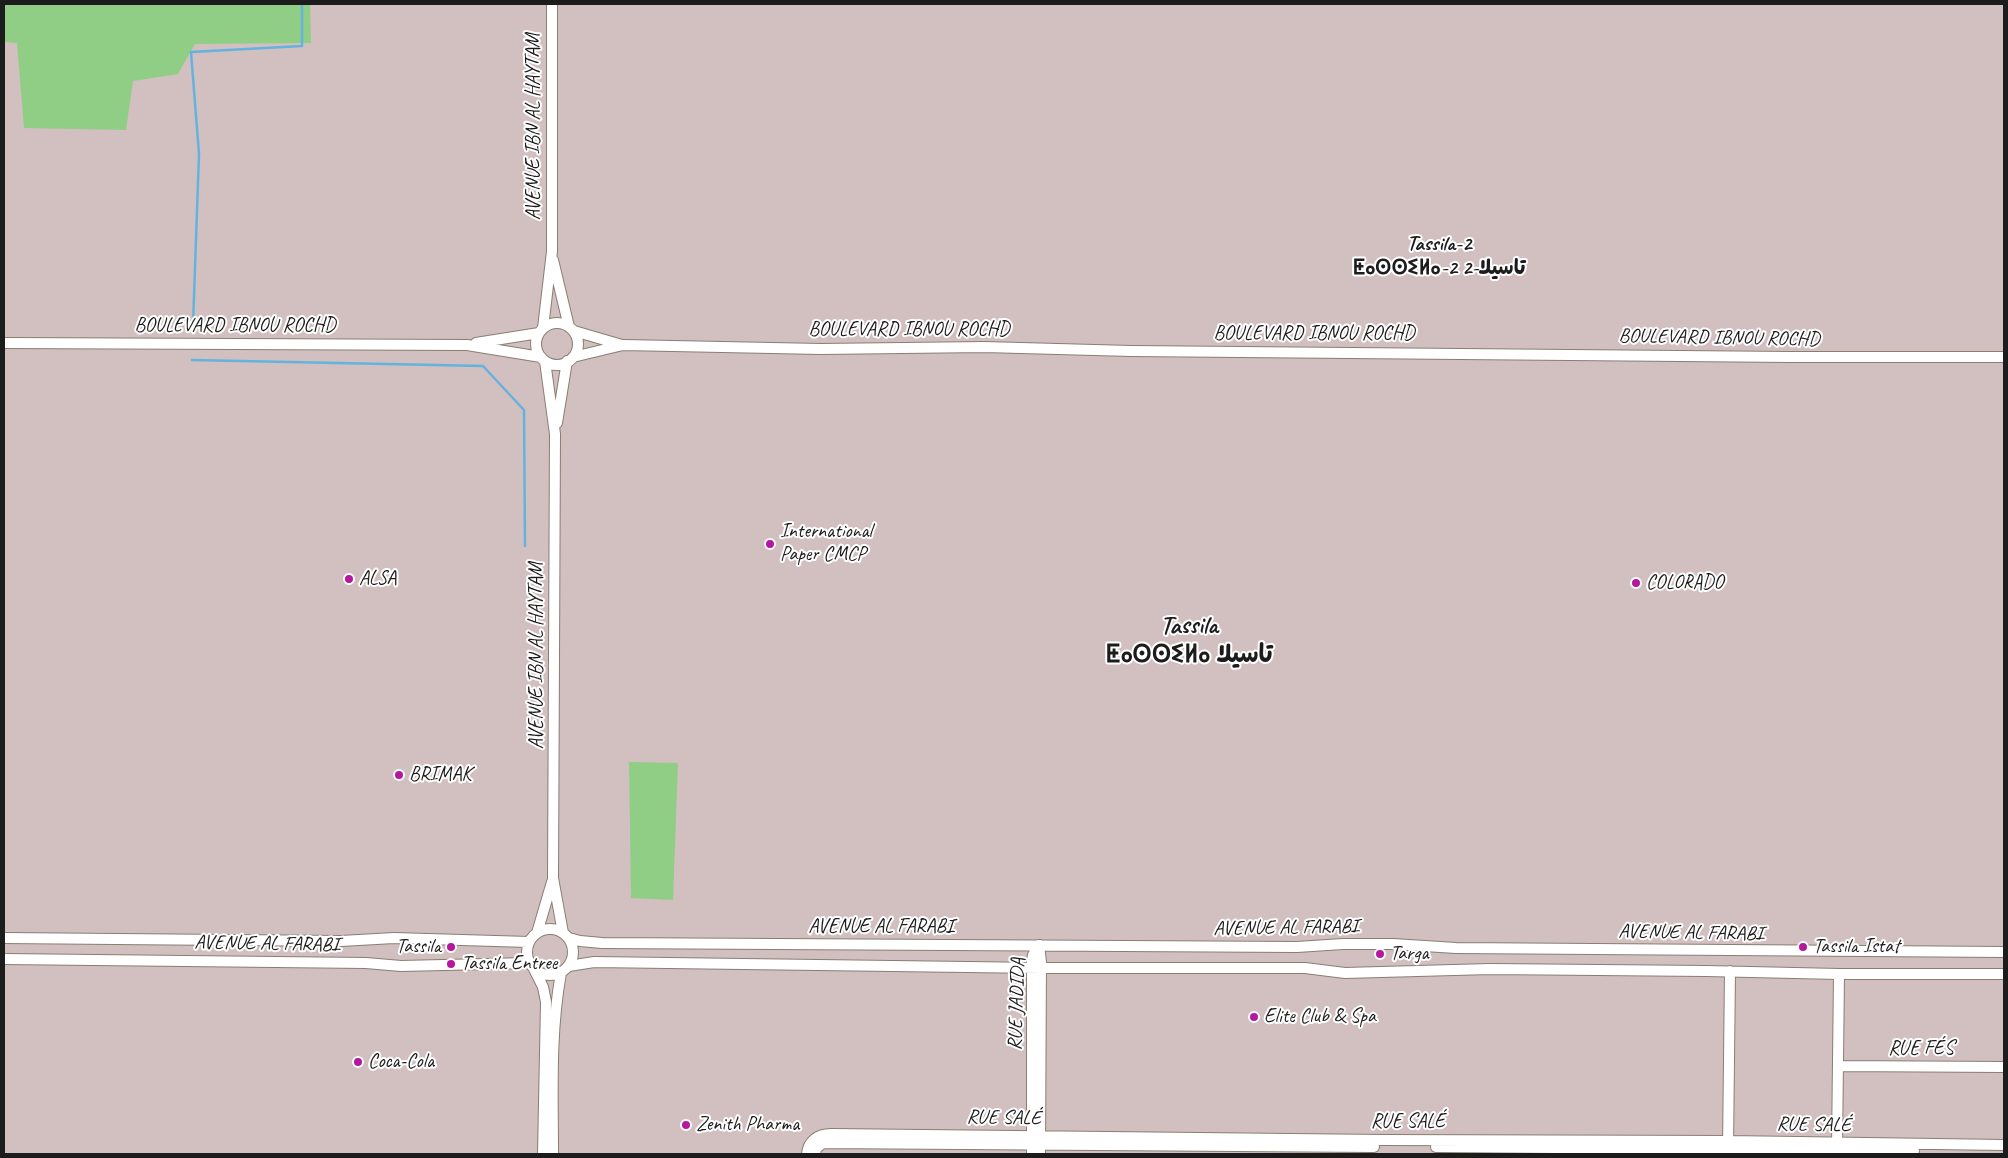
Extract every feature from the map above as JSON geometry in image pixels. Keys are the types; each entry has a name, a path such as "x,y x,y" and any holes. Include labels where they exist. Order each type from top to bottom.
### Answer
{"street":[{"name":"AVENUE IBN AL HAYTAM","path":"541,331 552,251 552,4"},
{"name":"AVENUE IBN AL HAYTAM","path":"552,251 571,329"},
{"path":"556,323 571,329 578,344 570,359 554,364 543,359 536,346 541,331 556,323"},
{"name":"BOULEVARD IBNOU ROCHD","path":"571,329 623,345"},
{"name":"BOULEVARD IBNOU ROCHD","path":"467,345 541,331"},
{"name":"BOULEVARD IBNOU ROCHD","path":"4,343 467,345 543,359"},
{"name":"BOULEVARD IBNOU ROCHD","path":"570,359 623,345 821,348 984,347 1140,351 1790,357 2004,357"},
{"name":"AVENUE IBN AL HAYTAM","path":"543,359 555,434 553,878 566,935"},
{"name":"AVENUE IBN AL HAYTAM","path":"555,434 570,359"},
{"name":"AVENUE IBN AL HAYTAM","path":"538,933 553,878"},
{"path":"532,966 546,975 561,973 569,966 573,956 573,949 566,935 552,929 538,933 529,942 527,948 532,966 544,987 546,1002 543,1154"},
{"name":"AVENUE AL FARABI","path":"566,935 591,943 1298,948 1343,944 1393,944 1456,948 2004,952"},
{"name":"AVENUE AL FARABI","path":"4,938 341,941 394,938 529,942"},
{"name":"RUE JADIDA","path":"1036,1145 1037,968 1033,955 1039,945"},
{"name":"AVENUE AL FARABI","path":"4,959 356,962 401,966 532,966"},
{"name":"AVENUE AL FARABI","path":"569,966 594,962 1037,968 1305,968 1344,973 1490,970 2004,974"},
{"path":"1728,1148 1730,971"},
{"path":"552,1154 553,1034 561,973"},
{"path":"1838,1149 1840,974"},
{"name":"RUE FÉS","path":"1838,1066 2004,1067"},
{"name":"RUE SALÉ","path":"816,1146 821,1135 831,1134 1036,1145 2004,1150"},
{"name":"RUE SALÉ","path":"1838,1149 2004,1145"},
{"path":"807,1154 809,1146 816,1146"}],"shaded area":[{"path":"4,4 2004,4 2004,1154 4,1154"}],"green space":[{"path":"4,4 310,4 311,43 195,44 178,74 133,81 126,130 24,128 17,43 4,42"},
{"path":"629,762 678,763 673,900 631,898"}],"waterway":[{"path":"193,325 199,154 191,52 302,46 302,4"},
{"path":"192,360 483,366 524,410 525,546"}],"place":[{"name":"International Paper CMCP","path":"770,544"},
{"name":"ALSA","path":"349,579"},
{"name":"COLORADO","path":"1636,583"},
{"name":"BRIMAK","path":"399,775"},
{"name":"Tassila","path":"451,947"},
{"name":"Tassila Istat","path":"1803,947"},
{"name":"Targa","path":"1380,954"},
{"name":"Tassila Entree","path":"451,964"},
{"name":"Elite Club & Spa","path":"1254,1017"},
{"name":"Coca-Cola","path":"358,1062"},
{"name":"Zenith Pharma","path":"686,1125"}],"district":[{"name":"Tassila-2 ⵟⴰⵙⵙⵉⵍⴰ-2 2-تاسيلا","path":"1439,256"},
{"name":"Tassila ⵟⴰⵙⵙⵉⵍⴰ تاسيلا","path":"1189,640"}]}
